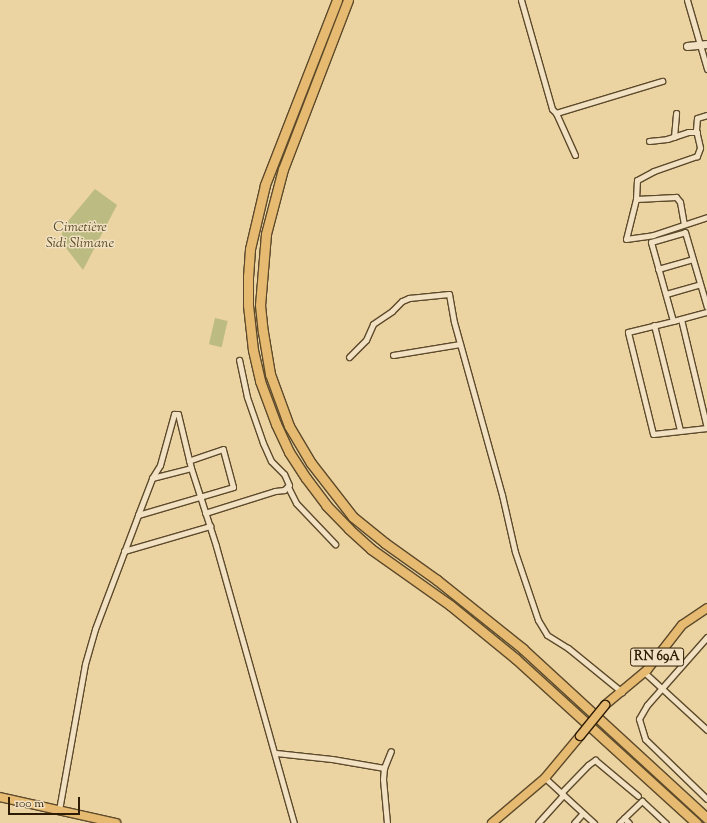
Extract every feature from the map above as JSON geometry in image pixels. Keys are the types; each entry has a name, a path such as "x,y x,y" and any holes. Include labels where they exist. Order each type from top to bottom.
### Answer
{"highway":[{"path":"338,0 265,185 250,249 248,305 253,350 260,381 276,424 289,452 306,478 326,504 349,529 371,549 450,605 494,641 696,823"},
{"path":"348,0 283,169 266,234 260,305 262,332 270,374 289,426 311,463 353,517 385,543 437,580 523,649 707,818"}],"main road":[{"name":"RN 69A","path":"492,823 545,778 605,705 644,672 682,625 706,609"},
{"path":"0,797 116,823"}],"street":[{"path":"521,0 552,109 556,113 575,155"},
{"path":"687,0 704,45 707,69"},
{"path":"687,46 704,45"},
{"path":"556,113 662,80"},
{"path":"674,137 676,113"},
{"path":"707,115 697,118 697,132 700,148 697,156 639,178 635,183 636,199 626,240 653,235 707,217"},
{"path":"649,141 674,137 688,132 697,132"},
{"path":"636,199 676,197 680,202 684,224"},
{"path":"673,321 651,242 685,232 707,308"},
{"path":"658,269 693,258"},
{"path":"666,294 700,284"},
{"path":"349,357 366,340 370,329 376,320 392,311 402,301 413,297 449,294 460,344 502,495 515,552 538,620 547,635 568,648 622,692"},
{"path":"681,319 707,428 653,434 628,332 707,312"},
{"path":"654,325 680,430"},
{"path":"393,355 460,344"},
{"path":"239,360 246,397 271,461 284,474 288,482 288,487 296,503 335,544"},
{"path":"59,810 85,664 95,628 152,478 160,465 174,414 178,414 190,468 210,526 246,658 276,753 294,823"},
{"path":"138,515 233,487 222,449 189,461"},
{"path":"152,478 190,468"},
{"path":"205,512 288,487"},
{"path":"124,551 210,526"},
{"path":"707,637 647,705 639,719 645,738 707,799"},
{"path":"644,672 707,730"},
{"path":"388,823 383,779 384,768 391,752"},
{"path":"276,753 332,758 384,768"},
{"path":"538,823 588,765 595,760 638,796"},
{"path":"545,778 594,823"},
{"path":"619,823 642,801 666,823"},
{"path":"574,823 583,813"},
{"path":"624,818 629,823"}],"green space":[{"name":"Cimetière Sidi Slimane","path":"95,189 117,205 83,270 66,248 61,237 69,220"},
{"path":"215,318 228,321 222,347 209,344"}]}
